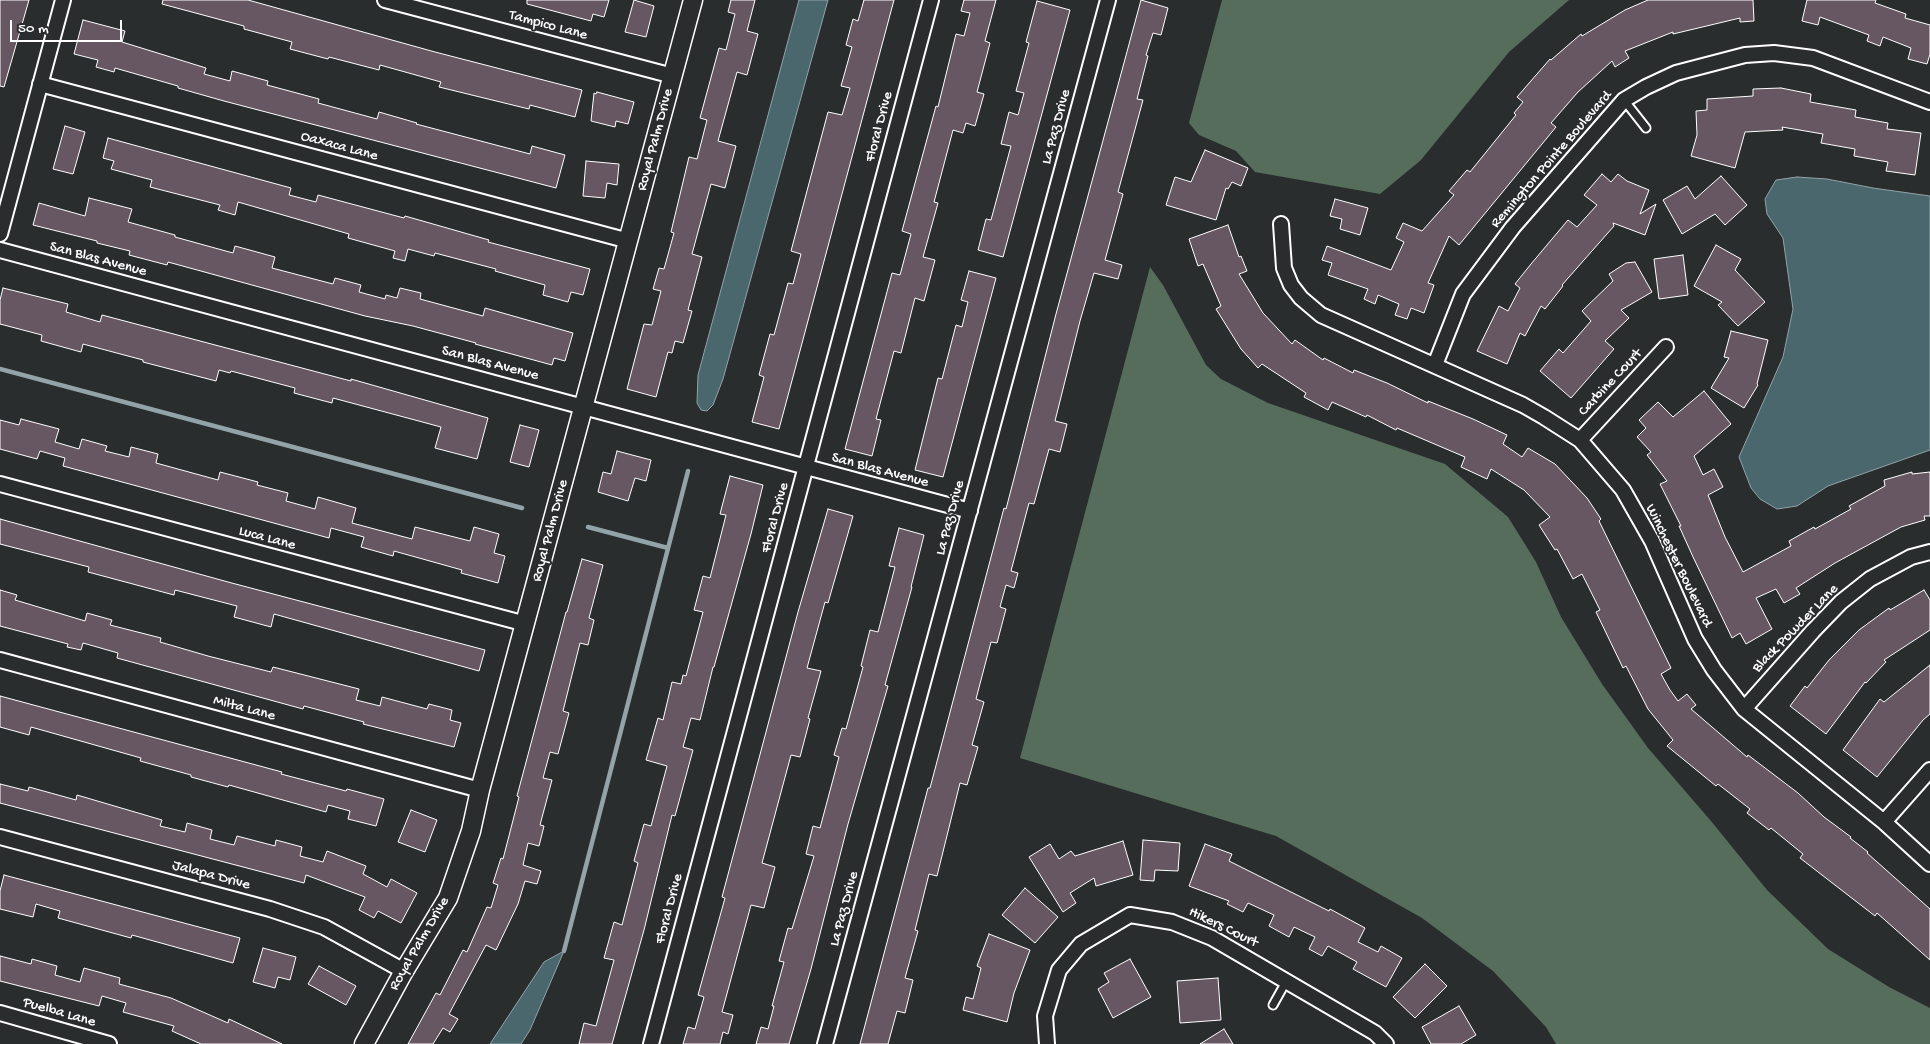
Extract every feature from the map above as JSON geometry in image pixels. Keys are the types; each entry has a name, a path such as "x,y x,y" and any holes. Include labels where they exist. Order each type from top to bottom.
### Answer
{"street":[{"path":"0,234 63,0"},
{"name":"Tampico Lane","path":"385,0 673,76"},
{"name":"Royal Palm Drive","path":"364,1044 404,971 448,898 471,831 480,790 693,0"},
{"name":"Floral Drive","path":"651,1044 930,0"},
{"name":"La Paz Drive","path":"825,1044 1108,0"},
{"name":"Remington Pointe Boulevard","path":"1435,365 1463,294 1513,227 1624,100 1646,87 1676,74 1745,55 1774,52 1814,58 1930,102"},
{"name":"Oaxaca Lane","path":"40,84 629,241"},
{"name":"Winchester Boulevard","path":"1282,224 1284,268 1291,285 1301,298 1322,315 1523,405 1580,440 1623,490 1652,541 1695,639 1714,670 1744,709 1884,822 1930,864"},
{"name":"San Blas Avenue","path":"0,250 970,511"},
{"name":"Carbine Court","path":"1580,440 1666,347"},
{"name":"Luca Lane","path":"0,484 526,624"},
{"name":"Black Powder Lane","path":"1744,709 1841,602 1870,579 1911,557 1930,552"},
{"name":"Milta Lane","path":"0,660 480,790"},
{"path":"1884,822 1930,770"},
{"name":"Jalapa Drive","path":"0,837 270,909 324,927 404,971"},
{"name":"Hikers Court","path":"1047,1044 1045,1016 1059,970 1081,944 1130,915 1172,922 1212,938 1375,1033 1386,1044"},
{"name":"Puelba Lane","path":"0,1013 109,1044"}],"lane":[{"path":"1624,100 1646,128"},
{"path":"1273,1005 1287,980"}],"green space":[{"path":"1222,0 1569,0 1509,52 1421,160 1380,194 1255,172 1236,151 1199,135 1189,123"},
{"path":"1150,267 1163,285 1206,365 1221,379 1268,403 1445,464 1508,517 1536,562 1561,617 1602,684 1648,748 1767,890 1828,949 1889,987 1930,1008 1930,1044 1556,1044 1546,1027 1493,971 1422,918 1276,836 1020,758"}],"water":[{"path":"799,0 828,0 723,379 713,405 707,411 701,410 697,403 698,375"},
{"path":"1797,177 1827,179 1930,196 1930,450 1828,486 1797,506 1777,509 1760,499 1751,488 1739,457 1783,357 1793,309 1783,238 1767,214 1765,199 1776,180"},
{"path":"564,951 530,1030 521,1044 490,1044 544,962"}],"building":[{"path":"0,0 29,0 4,87 0,86"},
{"path":"163,0 248,0 435,52 582,90 575,117 530,105 529,109 439,87 441,82 380,65 379,70 290,49 292,42 244,29 244,26 162,4"},
{"path":"527,0 609,0 604,17 593,14 591,21 527,4"},
{"path":"634,0 654,6 646,37 625,32"},
{"path":"731,0 755,0 747,31 758,34 747,75 737,72 718,141 736,146 725,188 711,184 692,254 702,257 688,310 692,311 683,343 675,341 672,353 668,352 656,397 627,389 644,324 652,325 661,291 653,289 659,268 664,269 674,233 671,232 689,157 697,159 707,120 700,118 719,48 726,50 735,14 728,12"},
{"path":"864,0 894,0 779,429 752,422 764,377 759,375 770,334 774,335 788,283 793,284 801,254 791,251 828,112 842,115 850,88 841,86 852,47 846,45 853,19 858,21"},
{"path":"964,0 996,0 985,41 990,43 977,92 984,94 975,126 966,123 963,133 953,130 934,202 938,203 923,257 935,260 924,301 915,298 901,353 894,351 876,419 881,420 872,456 845,449 892,273 900,275 911,234 902,231 936,106 938,107 956,34 964,36 970,13 961,11"},
{"path":"1141,0 1168,8 1161,35 1153,33 1146,55 1148,56 1137,99 1143,100 1118,192 1123,194 1105,260 1122,265 1118,279 1094,273 1080,321 1055,421 1067,424 1060,452 1049,449 1034,504 1029,503 1011,571 1018,573 1014,588 1006,585 1000,607 1006,609 997,643 991,642 976,699 984,702 972,745 978,747 967,785 960,783 937,876 929,874 915,930 918,931 905,978 913,980 905,1013 897,1011 888,1044 860,1044 1004,508 1006,509 1056,314"},
{"path":"1648,0 1753,0 1754,21 1740,22 1740,18 1673,34 1673,32 1625,51 1629,58 1615,67 1612,61 1578,92 1551,123 1556,127 1459,245 1449,236 1428,283 1434,285 1424,313 1411,308 1407,319 1395,315 1399,304 1378,295 1375,304 1364,299 1368,289 1328,275 1332,263 1322,260 1327,246 1391,270 1404,242 1396,238 1403,223 1422,231 1454,195 1449,191 1467,170 1470,172 1516,115 1514,113 1523,102 1517,97 1550,59 1581,34 1582,36 1625,10"},
{"path":"1807,0 1876,0 1875,3 1906,14 1905,18 1930,25 1930,54 1927,64 1908,59 1911,48 1883,37 1880,46 1867,41 1869,35 1820,17 1818,25 1802,21"},
{"path":"1037,1 1070,10 1003,257 978,250 986,219 991,220 1011,146 1001,144 1009,112 1018,115 1024,93 1016,91 1029,43 1026,42"},
{"path":"83,20 125,31 122,42 206,68 204,74 230,81 232,71 268,81 267,85 319,99 318,103 377,119 379,112 416,124 530,154 532,146 565,155 556,188 224,101 115,68 114,72 96,67 98,60 74,54"},
{"path":"1781,88 1811,94 1810,102 1856,110 1855,117 1888,123 1887,129 1921,133 1915,175 1886,171 1888,162 1854,156 1855,149 1821,143 1823,134 1782,127 1783,130 1745,132 1735,168 1691,156 1697,135 1696,111 1707,110 1707,99 1753,96 1753,89"},
{"path":"597,92 634,102 628,124 616,121 615,127 591,121 594,93 596,94"},
{"path":"65,126 85,132 73,174 53,169"},
{"path":"108,138 291,188 289,195 316,202 318,195 404,218 405,216 489,240 488,242 590,269 583,295 571,292 568,302 543,295 545,285 495,271 496,269 435,253 434,256 408,249 405,261 393,258 395,251 348,238 349,234 238,202 235,215 218,210 220,205 150,187 152,180 111,169 114,161 103,158"},
{"path":"1205,150 1248,168 1241,186 1232,182 1228,189 1226,188 1216,220 1166,205 1175,177 1191,182"},
{"path":"586,161 619,164 617,185 607,183 605,198 583,196"},
{"path":"1602,174 1611,182 1618,174 1627,181 1649,190 1640,214 1656,204 1645,235 1613,223 1614,226 1562,285 1545,309 1541,306 1525,336 1520,333 1507,364 1477,351 1499,306 1508,311 1520,288 1515,284 1531,264 1568,220 1577,227 1597,205 1584,195"},
{"path":"1721,176 1747,205 1725,225 1715,214 1682,234 1663,200 1687,186 1695,199"},
{"path":"89,198 132,209 128,222 175,235 175,237 233,253 235,246 275,257 272,268 333,284 335,278 361,285 359,292 385,299 386,295 397,298 400,288 421,293 420,299 483,316 485,308 573,333 565,361 554,358 552,365 413,326 365,316 168,262 167,265 129,255 130,251 33,225 39,203 85,216"},
{"path":"1335,199 1368,208 1360,235 1340,229 1342,219 1330,216"},
{"path":"1228,225 1239,257 1241,256 1247,271 1239,274 1263,313 1292,344 1295,340 1323,360 1324,358 1353,373 1354,370 1387,383 1428,403 1428,401 1473,419 1507,435 1503,444 1522,457 1528,448 1555,464 1587,498 1601,519 1599,521 1671,668 1661,674 1678,701 1687,694 1696,705 1691,709 1747,757 1748,755 1798,793 1824,817 1851,837 1930,909 1930,960 1877,913 1875,916 1800,858 1803,854 1771,828 1769,830 1747,813 1750,809 1718,784 1716,786 1667,746 1673,740 1648,709 1626,666 1623,668 1596,612 1600,610 1582,574 1573,579 1557,549 1555,550 1539,525 1550,517 1524,490 1491,469 1487,479 1461,467 1465,457 1397,428 1396,430 1367,415 1366,417 1332,402 1328,410 1304,397 1306,393 1262,364 1258,368 1241,349 1216,309 1221,306 1203,264 1198,266 1189,239"},
{"path":"1716,245 1741,259 1735,270 1765,302 1738,326 1718,305 1722,302 1694,286"},
{"path":"1683,255 1688,295 1659,299 1654,259"},
{"path":"1635,262 1652,292 1621,310 1629,318 1605,341 1614,349 1571,398 1540,371 1559,349 1563,353 1591,321 1582,311 1613,281 1609,274 1626,263"},
{"path":"969,271 996,278 943,477 915,470 938,378 942,379 956,325 962,327 968,302 961,300"},
{"path":"3,288 68,304 66,312 100,322 102,315 351,381 351,379 488,418 477,459 435,448 441,427 333,398 332,403 294,393 295,388 231,371 230,373 219,370 216,381 83,344 81,352 41,341 42,335 0,324 0,300"},
{"path":"1731,331 1768,340 1758,385 1744,408 1711,388 1729,358 1724,357"},
{"path":"1704,391 1731,424 1694,456 1703,475 1714,469 1723,487 1708,495 1725,537 1743,572 1791,546 1789,541 1851,509 1849,506 1885,486 1884,480 1912,472 1912,474 1930,472 1930,516 1924,516 1925,520 1901,527 1835,563 1796,588 1800,594 1784,603 1776,589 1756,598 1772,629 1746,644 1740,633 1732,638 1660,484 1667,481 1647,455 1651,452 1637,437 1646,428 1639,420 1658,402 1673,417"},
{"path":"21,419 59,429 55,442 79,449 82,439 107,446 105,451 129,457 131,447 158,454 156,463 218,480 220,472 258,482 257,485 288,493 286,501 315,509 318,497 356,508 352,523 412,539 415,527 470,541 474,527 499,534 494,553 505,556 498,583 461,573 462,570 394,551 393,556 361,547 364,537 331,528 329,538 63,466 65,458 40,451 37,459 0,449 0,420 19,425"},
{"path":"520,425 539,430 529,467 510,462"},
{"path":"617,451 651,460 646,481 635,478 628,501 598,492 603,472 611,474"},
{"path":"730,476 763,485 751,534 700,720 691,718 683,747 693,750 675,816 672,815 644,930 612,1044 579,1044 584,1023 596,1026 614,960 604,958 614,922 622,925 638,863 634,861 644,824 651,826 667,766 646,760 658,718 663,720 672,682 681,684 683,675 686,676 703,612 694,610 703,576 710,578 726,515 720,514"},
{"path":"828,509 853,516 828,603 825,602 807,668 821,671 808,718 810,719 800,757 791,755 762,863 775,867 764,908 751,905 722,1012 733,1015 728,1034 723,1032 720,1044 683,1044 688,1027 695,1029 704,997 698,995 725,898 722,897 798,612"},
{"path":"0,519 485,650 479,671 274,614 271,627 234,617 237,606 175,590 174,595 88,572 89,567 0,544"},
{"path":"899,528 924,535 885,685 888,686 848,824 811,969 789,1044 756,1044 761,1027 768,1029 784,962 779,961 788,928 792,929 814,856 806,854 813,826 820,828 839,757 834,755 842,728 846,729 863,667 861,666 870,630 878,632 895,567 889,566"},
{"path":"582,559 603,565 589,618 594,620 588,645 580,643 563,711 569,713 558,754 550,752 543,778 552,780 540,825 544,826 539,846 528,843 523,865 541,871 537,884 525,881 518,904 496,950 486,945 449,1014 458,1019 450,1032 443,1028 433,1044 408,1044 436,993 440,995 463,950 467,952 487,907 491,908 498,885 493,883 501,858 503,859 519,797 517,796"},
{"path":"0,590 17,595 15,600 85,621 87,613 112,620 110,625 161,638 160,642 208,656 271,672 273,667 359,689 356,700 380,706 382,697 427,709 429,704 452,710 450,720 461,723 454,747 363,724 364,722 304,706 303,709 117,658 118,653 83,643 81,650 67,647 68,644 0,626"},
{"path":"1924,590 1930,600 1930,630 1884,660 1886,662 1865,682 1826,734 1790,706 1805,686 1807,688 1829,660 1859,630 1889,608 1890,610"},
{"path":"1930,665 1930,714 1877,777 1843,750 1880,699 1884,702"},
{"path":"0,696 282,772 281,774 384,799 376,826 348,819 350,811 328,805 326,812 229,785 228,787 191,777 191,775 140,761 141,758 31,727 29,735 0,727"},
{"path":"0,784 28,791 29,787 76,800 77,795 162,820 160,826 185,832 187,823 212,830 210,839 234,845 237,836 275,846 276,840 302,847 300,856 323,862 327,851 366,866 363,874 387,887 391,879 417,893 401,923 378,911 374,918 359,910 365,897 306,875 304,883 0,803"},
{"path":"411,810 437,820 425,852 398,842"},
{"path":"1143,840 1180,843 1178,871 1155,870 1154,881 1140,880"},
{"path":"1123,841 1133,875 1096,886 1094,878 1070,893 1076,903 1063,912 1029,857 1050,844 1059,859 1071,851 1075,856"},
{"path":"1205,844 1232,854 1229,861 1329,911 1330,909 1365,928 1358,942 1378,952 1381,946 1402,958 1386,987 1353,969 1357,962 1328,946 1322,956 1309,949 1315,937 1294,927 1289,937 1269,926 1274,915 1248,903 1243,912 1227,904 1229,901 1189,886"},
{"path":"4,875 240,938 233,963 132,935 131,938 58,918 60,911 36,904 33,917 0,909 0,891"},
{"path":"1025,888 1058,917 1035,943 1002,915"},
{"path":"989,934 1030,950 1014,993 1007,1022 963,1010 966,997 973,999 981,968 977,966"},
{"path":"263,948 296,957 290,980 278,977 275,988 253,982"},
{"path":"0,956 31,964 32,959 57,966 55,975 80,982 84,968 120,978 119,984 171,998 228,1023 229,1019 282,1044 201,1044 172,1031 174,1026 123,1012 126,1003 102,996 99,1006 0,981"},
{"path":"1130,959 1151,997 1113,1018 1098,989 1109,982 1104,973"},
{"path":"1425,964 1447,986 1415,1018 1393,997"},
{"path":"319,966 356,986 346,1005 308,984"},
{"path":"1218,978 1221,1020 1180,1023 1177,981"},
{"path":"1459,1006 1476,1035 1461,1044 1431,1044 1422,1027"},
{"path":"1224,1029 1233,1044 1200,1044"}],"waterway":[{"path":"0,369 522,508"},
{"path":"564,951 688,471"},
{"path":"588,527 668,548"}]}
